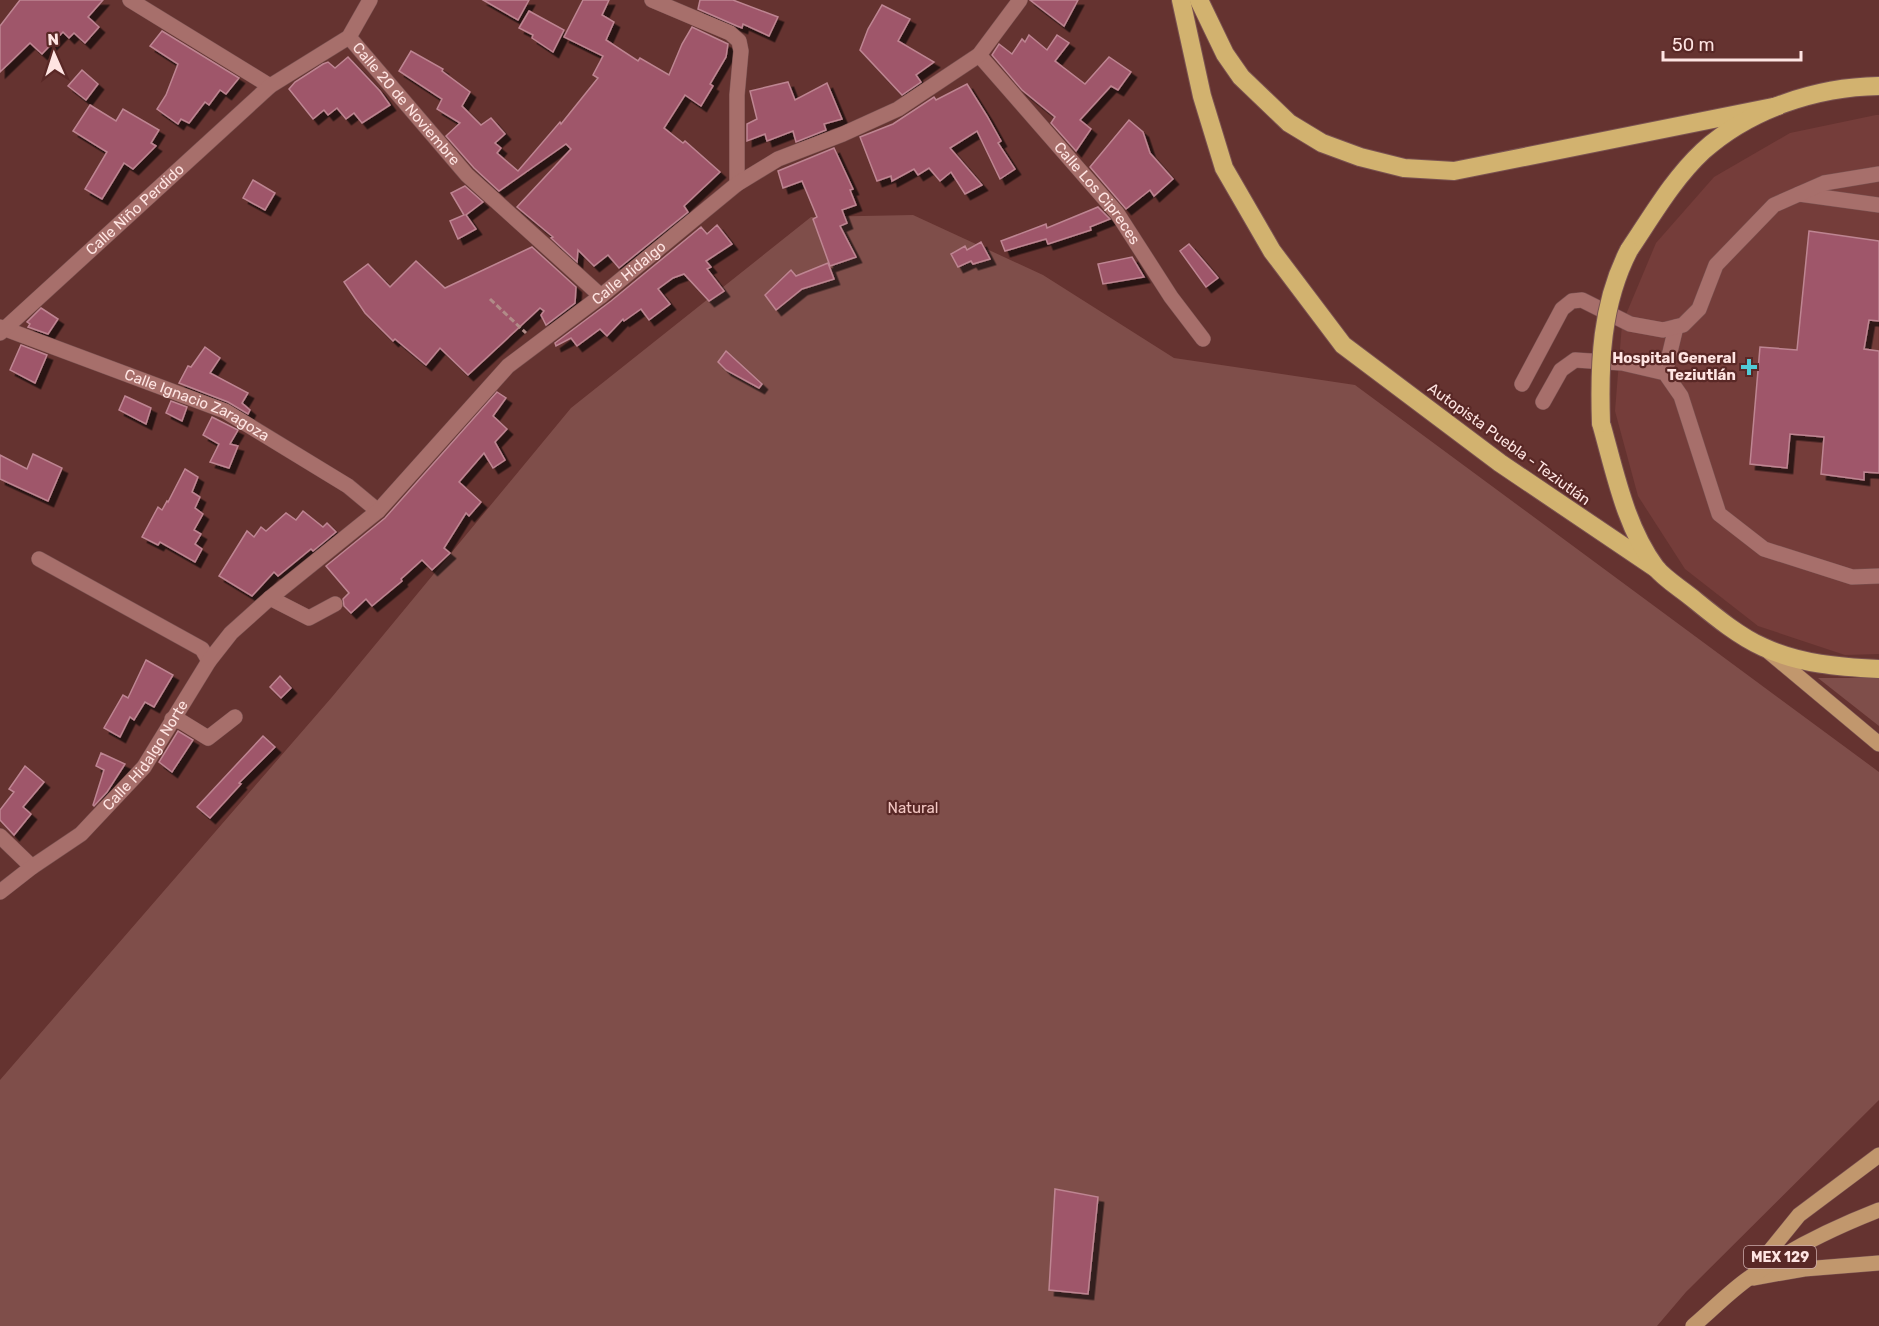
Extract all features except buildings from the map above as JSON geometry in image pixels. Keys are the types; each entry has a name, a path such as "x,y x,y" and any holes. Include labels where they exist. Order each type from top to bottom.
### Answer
{"highway":[{"name":"Autopista Puebla - Teziutlán","path":"1181,0 1202,96 1224,168 1272,251 1343,345 1500,463 1657,569 1715,616 1762,647 1807,662 1838,667 1879,669"},
{"name":"Autopista Puebla - Teziutlán","path":"1199,0 1225,54 1241,77 1290,123 1322,143 1360,157 1404,168 1454,171 1778,106 1815,94 1852,86 1879,86"},
{"name":"Autopista Puebla - Teziutlán","path":"1657,569 1635,530 1621,494 1601,423 1600,373 1603,330 1617,279 1629,250 1673,185 1702,152 1731,128 1778,106"}],"main road":[{"path":"1762,647 1879,744"},
{"path":"1747,1279 1799,1215 1879,1155"},
{"name":"MEX 129","path":"1694,1326 1747,1279 1792,1249 1840,1225 1879,1210"},
{"path":"1747,1279 1804,1269 1879,1263"}],"street":[{"path":"130,0 270,86"},
{"path":"349,37 370,0"},
{"path":"652,0 730,33 739,42 741,51 737,95 737,184"},
{"name":"Calle Hidalgo","path":"270,598 378,511 508,366 539,345 601,296 737,184 778,159 843,134 898,109 979,55 1020,0"},
{"name":"Calle 20 de Noviembre","path":"270,86 349,37 467,175 601,296"},
{"name":"Calle Los Cipreces","path":"979,55 1117,213 1171,297 1203,339"},
{"name":"Calle Niño Perdido","path":"1,329 270,86"},
{"path":"1522,384 1562,309 1572,301 1582,300 1630,324 1663,330 1683,325 1699,309 1716,266 1774,206 1824,183 1879,174"},
{"path":"1799,194 1879,205"},
{"path":"1665,373 1676,327"},
{"name":"Calle Ignacio Zaragoza","path":"1,329 225,411 348,486 378,511"},
{"path":"1544,402 1561,370 1575,360 1622,363 1665,373 1681,396 1719,514 1764,549 1852,577 1879,576"},
{"path":"39,559 202,649 208,661"},
{"path":"270,598 309,618 335,604"},
{"name":"Calle Hidalgo Norte","path":"0,892 81,834 144,767 208,661 231,633 270,598"},
{"path":"172,719 182,722 208,738 235,717"},
{"path":"0,836 32,867"}],"path":[{"path":"490,299 539,345"}],"shaded area":[{"name":"Hospital General Teziutlán","path":"1879,115 1879,654 1845,655 1758,626 1685,569 1638,496 1615,411 1622,324 1656,243 1714,177 1790,133"}],"green space":[{"name":"Natural","path":"913,215 1043,275 1174,358 1355,385 1879,772 1879,1100 1686,1292 1657,1326 0,1326 0,1080 332,697 571,408 811,217"},
{"path":"1818,678 1879,678 1879,726"}],"place":[{"name":"Hospital General Teziutlán","path":"1749,367"}]}
